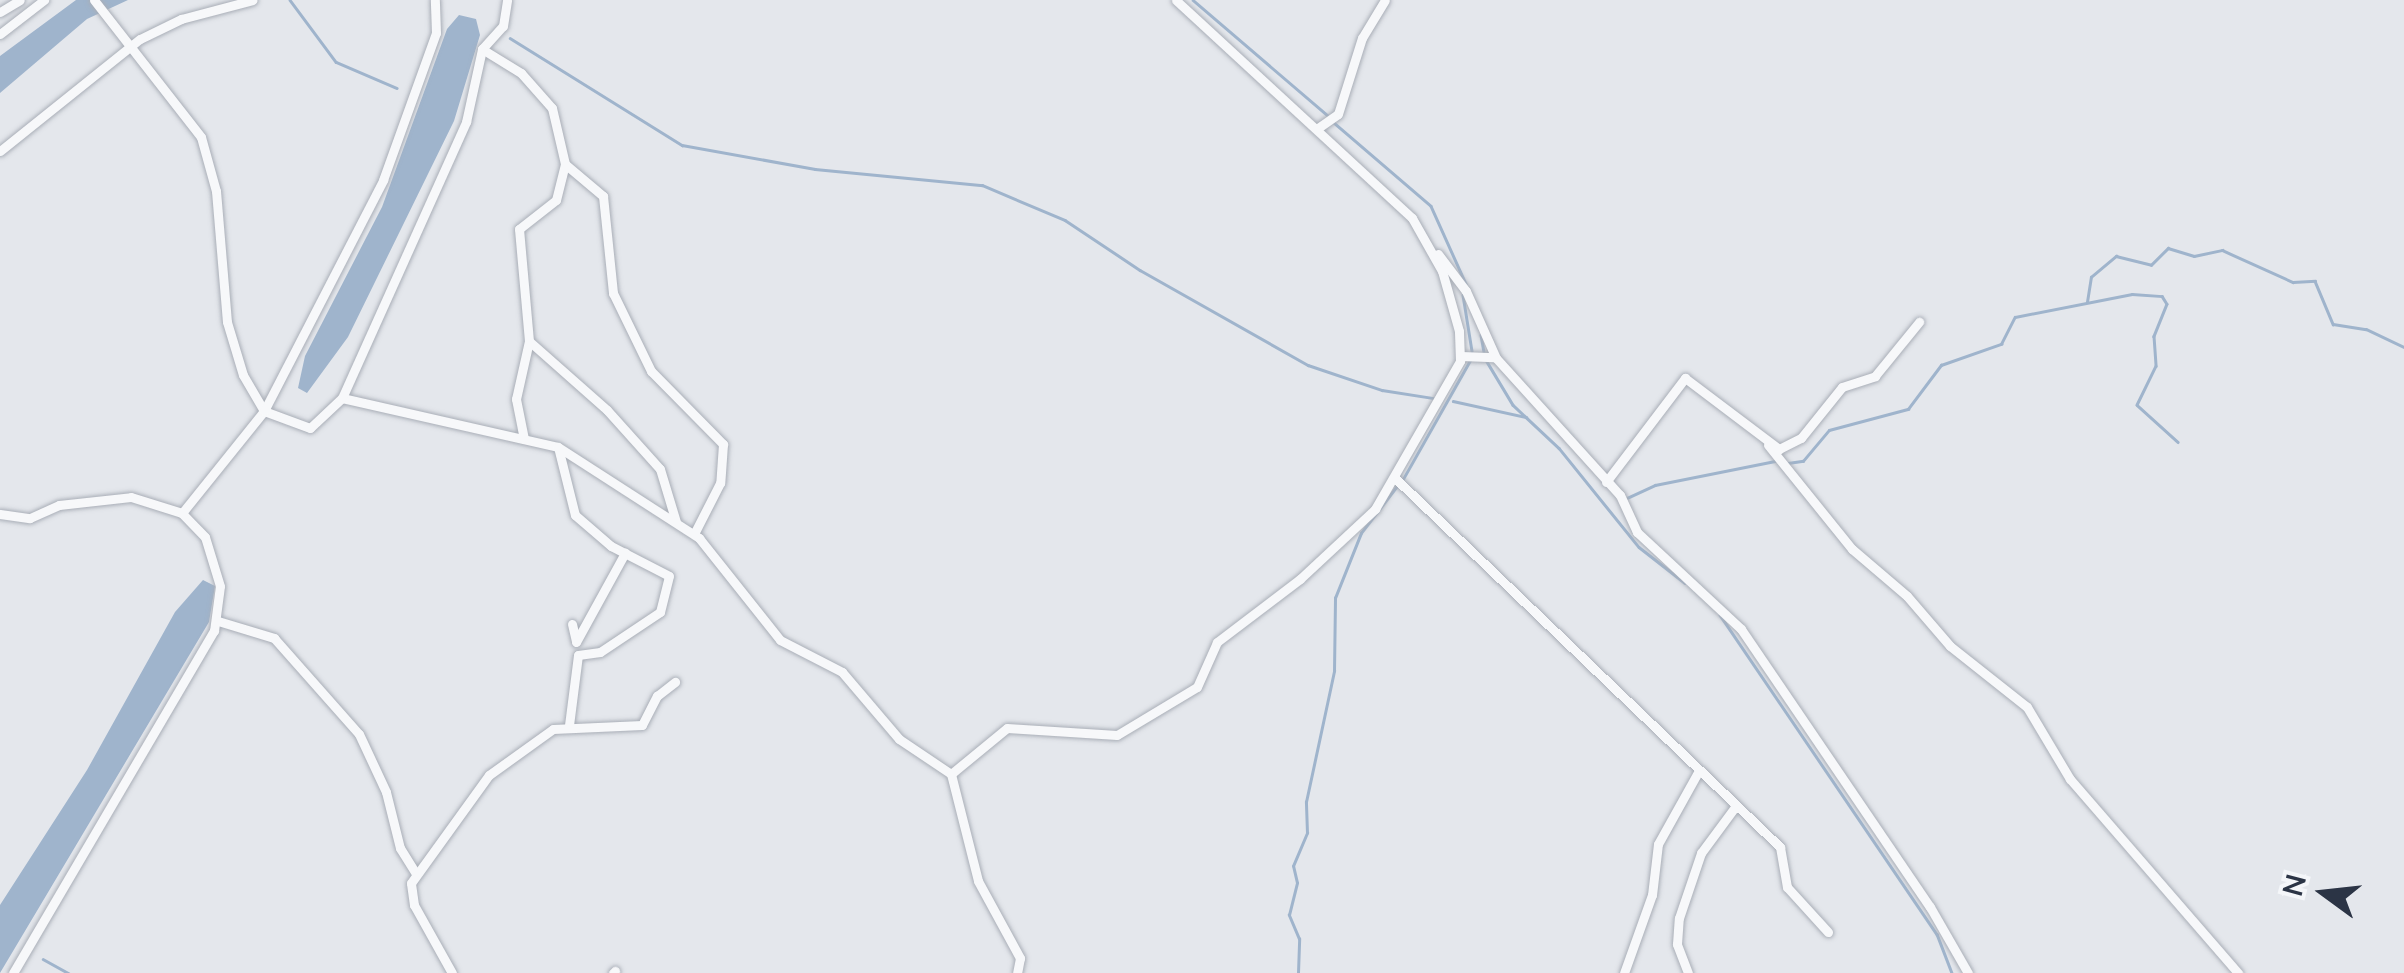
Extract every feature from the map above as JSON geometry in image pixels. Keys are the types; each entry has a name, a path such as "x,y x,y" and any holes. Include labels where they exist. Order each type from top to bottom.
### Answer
{"street":[{"path":"0,12 20,0"},
{"path":"0,34 44,0"},
{"path":"94,0 125,46 168,89 201,137 216,190 227,322 264,411 310,428 342,398 466,122 482,49 503,26 507,0"},
{"path":"0,151 125,46 172,23 253,0"},
{"path":"182,513 264,411 383,180 436,33 435,0"},
{"path":"1176,0 1412,218 1466,291 1496,358 1606,482 1663,563 1741,629 1916,886 1968,973"},
{"path":"1318,128 1338,114 1362,38 1385,0"},
{"path":"482,49 521,73 552,108 565,164 556,200 518,230 530,341 516,399 524,439"},
{"path":"565,164 602,196 612,293 651,371 723,444 720,483 694,534"},
{"path":"951,774 1007,728 1116,735 1197,687 1218,642 1337,546 1396,478 1462,356 1432,248"},
{"path":"1768,445 1780,448 1801,438 1836,392 1875,376 1919,322"},
{"path":"530,341 607,410 660,469 676,522"},
{"path":"1462,356 1496,358"},
{"path":"1606,482 1685,378 1721,399 1768,445 1852,549 1906,596 1950,646 2027,707 2070,778 2238,973"},
{"path":"342,398 558,447 694,534 780,640 842,672 899,739 951,774 978,882 1020,958 1017,973"},
{"path":"558,447 575,516 624,553 669,576 660,612 600,652 578,654"},
{"path":"1396,478 1734,807 1780,847 1788,887 1828,932"},
{"path":"0,514 30,518 59,505 131,497 182,513 205,536 220,586 218,622 12,973"},
{"path":"576,642 624,553"},
{"path":"218,622 274,638 359,734 386,792 400,848 416,874"},
{"path":"568,725 578,654 572,624"},
{"path":"452,973 412,900 416,874 500,762 568,725 642,725 657,696 675,682"},
{"path":"1624,973 1652,895 1658,844 1698,772"},
{"path":"1688,973 1677,944 1679,918 1701,853 1734,807"}],"water":[{"path":"76,0 128,0 87,19 0,93 0,56"},
{"path":"459,15 476,19 480,35 454,121 348,337 307,393 298,388 305,356 382,207 447,29"},
{"path":"203,580 215,586 209,622 0,973 0,905 87,770 175,612"}],"waterway":[{"path":"290,0 336,62 397,88"},
{"path":"1193,0 1327,115"},
{"path":"510,38 682,145 815,169 982,185 1065,220 1140,270 1308,365 1382,390 1433,398"},
{"path":"1332,121 1431,206 1466,284"},
{"path":"2087,302 2091,277 2116,256 2151,265 2168,248 2194,256 2222,250 2293,282 2315,281 2333,324 2366,329 2404,347"},
{"path":"1788,463 1803,461 1829,430 1908,409 1941,365 2001,344 2015,317 2132,294 2162,296 2167,304 2154,336 2156,366 2137,405 2178,442"},
{"path":"1463,295 1472,351"},
{"path":"1481,335 1484,352"},
{"path":"1403,479 1471,359"},
{"path":"1486,360 1513,405 1559,448 1639,547 1685,583"},
{"path":"1453,401 1526,417"},
{"path":"1625,499 1655,485 1775,461"},
{"path":"1298,973 1299,939 1289,915 1297,883 1293,866 1307,833 1306,802 1334,671 1335,598 1361,533 1397,486"},
{"path":"1720,615 1937,934 1952,973"},
{"path":"43,959 68,973"}]}
